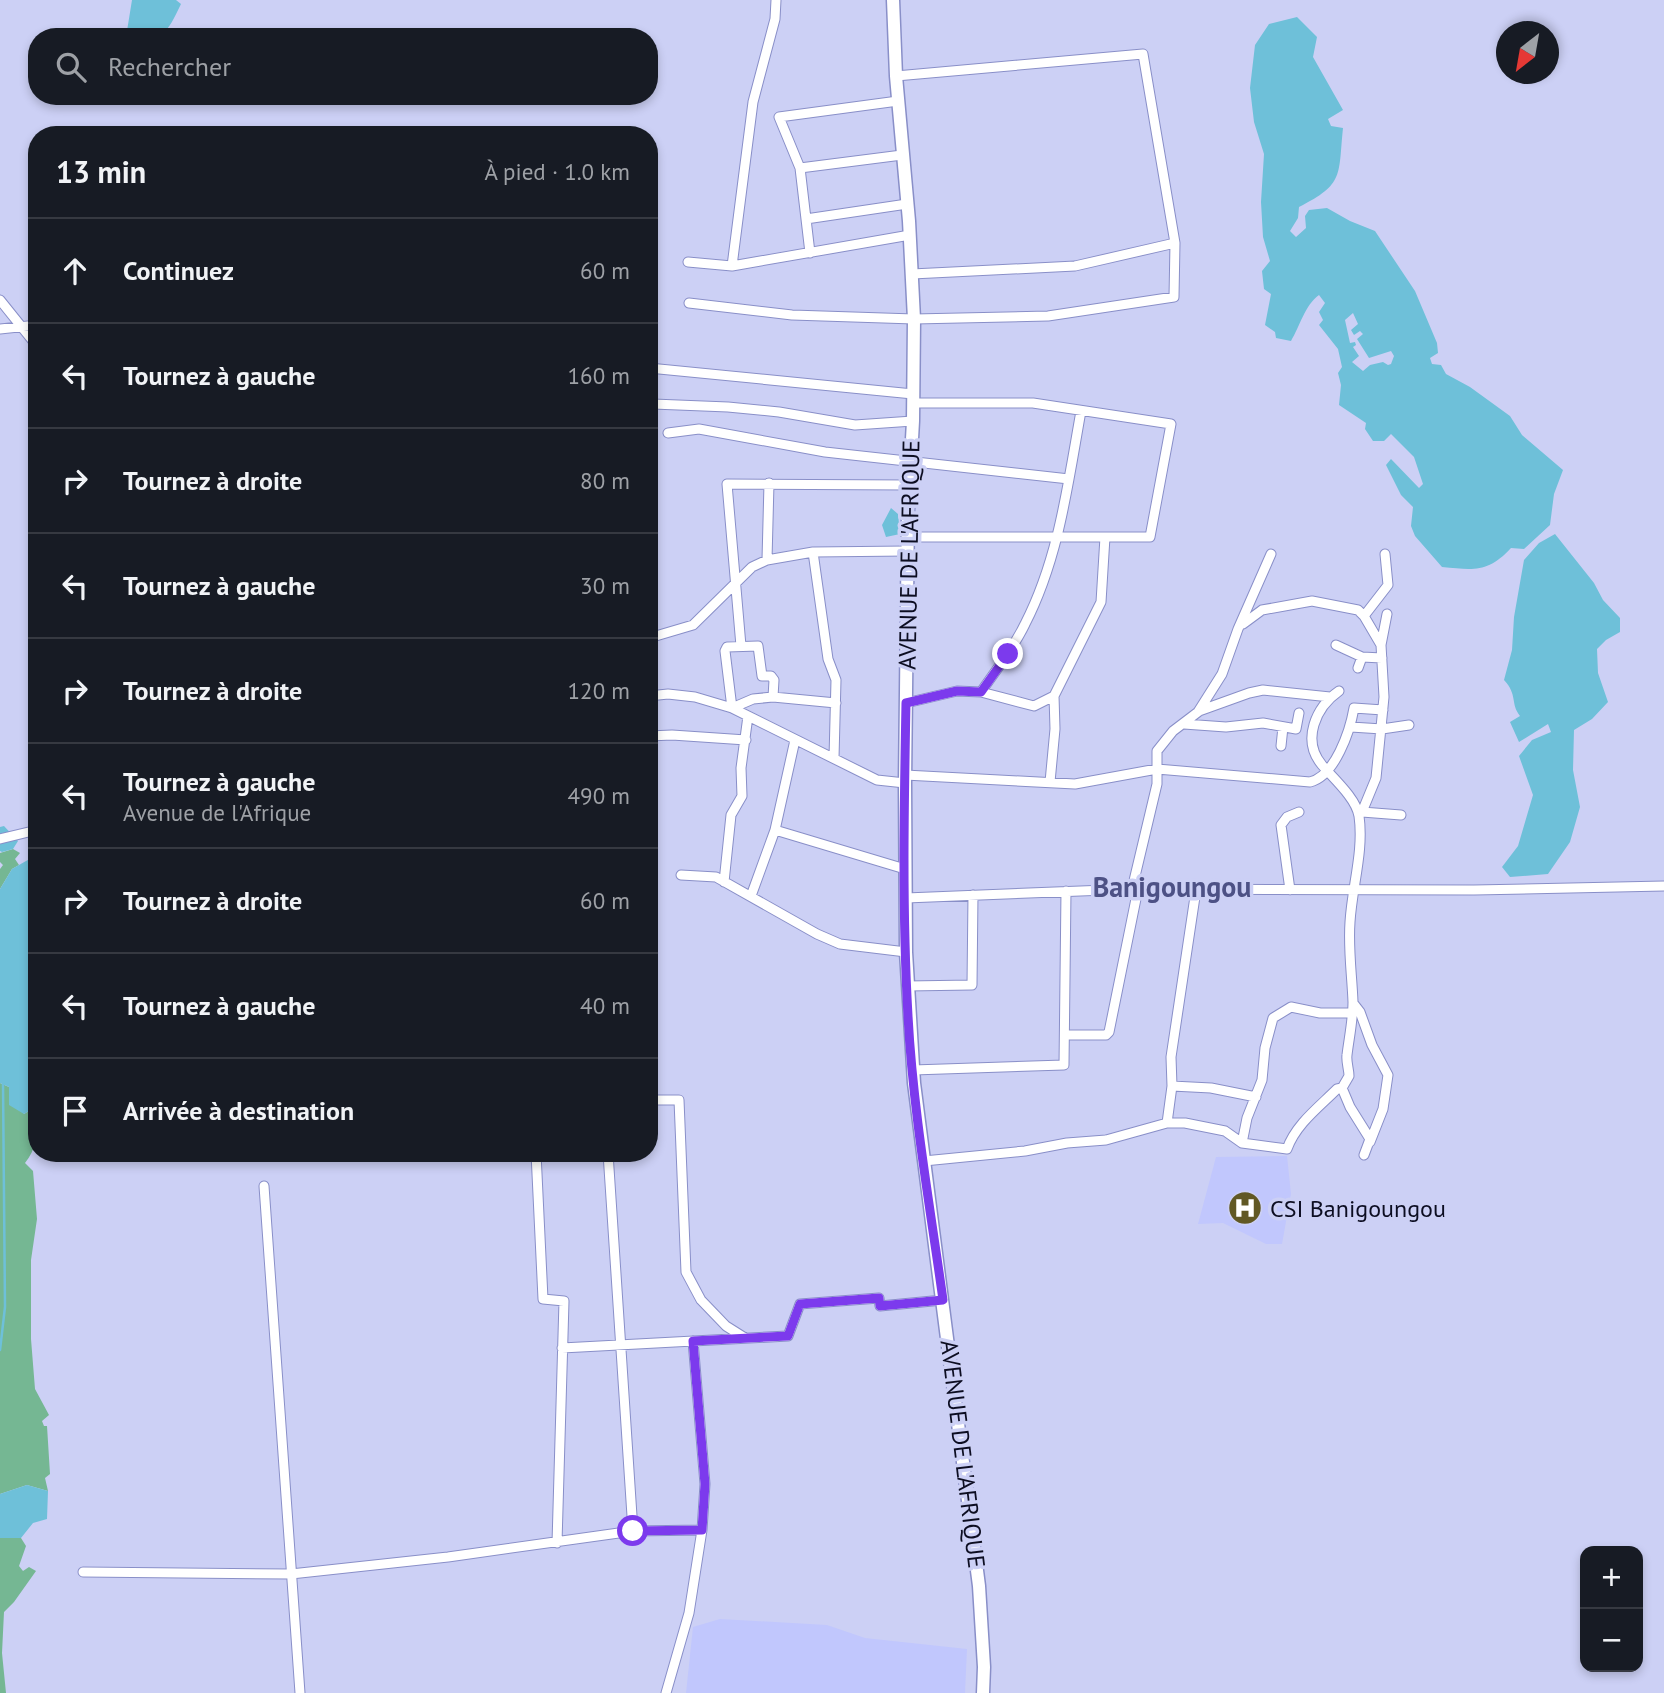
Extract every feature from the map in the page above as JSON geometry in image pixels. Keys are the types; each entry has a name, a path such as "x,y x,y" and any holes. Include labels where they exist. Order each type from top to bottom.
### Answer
{"main road":[{"name":"AVENUE DE L'AFRIQUE","path":"892,0 914,319 907,551 907,985 913,1070 979,1586 985,1667 983,1693"}],"street":[{"path":"732,266 753,102 775,19 776,0"},
{"path":"689,303 792,315 914,319 1048,316 1174,297 1175,243 1143,54 896,76"},
{"path":"810,253 800,168 779,117 898,101"},
{"path":"800,168 902,155"},
{"path":"806,219 907,204"},
{"path":"688,262 732,266 910,235"},
{"path":"912,274 1075,266 1175,243"},
{"path":"0,300 28,336"},
{"path":"0,329 28,326"},
{"path":"658,369 913,398 1033,403 1171,424 1150,537 908,537"},
{"path":"658,404 779,412 855,425 913,421"},
{"path":"981,692 1026,623 1058,537 1080,411"},
{"path":"668,433 699,429 825,452 1069,479"},
{"path":"767,560 769,483"},
{"path":"741,646 727,484 909,485"},
{"path":"1050,782 1055,729 1054,696 1101,602 1105,537"},
{"path":"658,635 693,625 752,567 767,560 813,552 907,551"},
{"path":"813,552 828,659 836,680 834,758"},
{"path":"1198,712 1222,674 1238,629 1271,554"},
{"path":"1364,616 1388,585 1385,554"},
{"path":"1238,629 1248,618 1262,610 1312,601 1358,610 1381,645"},
{"path":"924,1161 1106,1140 1167,1123 1225,1131 1242,1143 1287,1149 1310,1115 1337,1089 1342,1088 1349,1076 1346,1060 1352,1008 1349,952 1353,890 1361,839 1361,812 1376,778 1384,710 1381,645 1387,614"},
{"path":"733,708 724,651 727,647 756,645 759,648 762,676 771,676 774,680 773,697"},
{"path":"1336,645 1362,657 1382,658"},
{"path":"1358,668 1362,657"},
{"path":"1065,1035 1093,1036 1109,1033 1157,785 1157,751 1164,739 1198,712 1249,693 1264,690 1330,697"},
{"path":"906,703 957,691 981,692 1034,706 1054,696"},
{"path":"1339,691 1317,712 1313,727 1314,748 1320,763 1361,812 1401,816"},
{"path":"658,695 695,697 733,708 877,780 1075,784 1157,769 1310,782 1317,780 1327,770 1339,753 1351,727 1354,709 1384,710"},
{"path":"733,708 752,699 773,697 836,703"},
{"path":"1184,723 1226,727 1263,723 1296,729 1299,713"},
{"path":"724,882 731,815 742,796 741,768 748,716"},
{"path":"1351,727 1382,729 1409,725"},
{"path":"1280,746 1283,727"},
{"path":"658,736 746,740"},
{"path":"751,896 775,830 795,740"},
{"path":"1290,890 1281,825 1287,817 1298,812"},
{"path":"775,830 905,869"},
{"path":"0,839 28,832"},
{"path":"681,876 716,877 817,934 840,944 906,952"},
{"path":"906,898 1135,889 1490,890 1664,886"},
{"path":"1167,1123 1172,1086 1171,1057 1196,890"},
{"path":"913,1070 1065,1065 1066,891"},
{"path":"907,985 972,985 973,895"},
{"path":"1242,1143 1247,1118 1262,1080 1265,1048 1273,1018 1291,1007 1320,1013 1352,1008 1360,1012 1372,1045 1388,1075 1383,1109 1364,1155"},
{"path":"1172,1086 1211,1088 1256,1097"},
{"path":"1342,1088 1370,1142"},
{"path":"658,1100 679,1100 686,1272 709,1309 726,1326 747,1339"},
{"path":"536,1162 543,1298 564,1301 557,1543"},
{"path":"609,1162 633,1531"},
{"path":"264,1186 300,1693"},
{"path":"562,1348 788,1336 800,1304 879,1298 880,1306 943,1300"},
{"path":"666,1693 689,1613 702,1530 705,1484 693,1341"},
{"path":"83,1572 291,1574 557,1543 633,1531 702,1530"}],"shaded area":[{"path":"132,0 176,0 181,4 168,28 127,28"},
{"path":"1297,17 1317,37 1313,57 1343,110 1328,119 1331,126 1343,128 1336,176 1325,192 1299,207 1298,218 1290,231 1296,237 1306,228 1305,216 1309,210 1327,208 1375,231 1415,291 1437,343 1438,353 1430,358 1432,364 1441,365 1446,374 1470,387 1510,416 1522,435 1563,470 1554,494 1550,525 1524,549 1511,548 1487,566 1472,569 1442,567 1415,536 1411,526 1413,507 1401,495 1386,465 1391,459 1419,488 1423,484 1414,457 1391,434 1384,441 1373,441 1365,429 1366,423 1339,405 1341,385 1338,373 1342,367 1338,349 1319,325 1323,320 1319,312 1325,303 1319,295 1306,310 1291,341 1276,338 1275,332 1265,325 1271,294 1264,289 1262,271 1270,261 1263,237 1261,202 1264,154 1254,122 1250,88 1255,45 1269,24","holes":["1353,313 1358,324 1351,330 1354,335 1360,331 1363,334 1357,339 1369,358 1391,351 1394,356 1391,364 1383,362 1370,365 1363,371 1352,362 1359,356 1353,347 1355,342 1350,343 1345,320"]},
{"path":"891,508 898,514 900,534 886,537 882,525"},
{"path":"1555,534 1594,583 1603,600 1620,618 1620,632 1597,649 1598,673 1608,702 1592,719 1574,730 1573,770 1580,807 1570,842 1548,874 1510,877 1502,867 1518,846 1533,795 1519,756 1532,740 1551,732 1548,724 1519,742 1510,722 1520,716 1511,690 1504,680 1512,650 1514,617 1524,560 1539,543"},
{"path":"4,826 18,841 13,849 2,852 0,827"},
{"path":"28,860 28,1112 24,1114 9,1105 9,1087 0,1083 0,889 12,869"},
{"name":"CSI Banigoungou","path":"1287,1156 1291,1194 1282,1244 1266,1244 1223,1223 1198,1224 1216,1157"},
{"path":"27,1485 48,1491 47,1519 33,1523 21,1538 0,1538 0,1494"},
{"path":"720,1619 827,1625 865,1638 967,1649 965,1693 686,1693 693,1627"}],"green space":[{"path":"13,849 20,853 15,859 19,865 12,869 0,889 0,869 3,865 0,862 0,853"},
{"path":"0,1083 9,1087 24,1114 28,1112 28,1159 25,1163 33,1171 37,1219 31,1260 31,1339 35,1389 49,1415 42,1421 44,1426 47,1426 50,1474 45,1478 48,1491 27,1485 0,1494"},
{"path":"0,1538 21,1538 26,1546 19,1566 23,1571 29,1567 36,1571 4,1612 2,1653 6,1693 0,1693"}],"waterway":[{"path":"0,1350 5,1307 3,1084"}],"place":[{"name":"CSI Banigoungou","path":"1245,1208"}],"district":[{"name":"Banigoungou","path":"1172,886"}],"route":[{"path":"633,1531 702,1530 705,1484 693,1341 788,1336 800,1304 879,1298 880,1306 943,1300 914,1083 908,1017 906,703 957,691 981,692 1008,654"}]}
